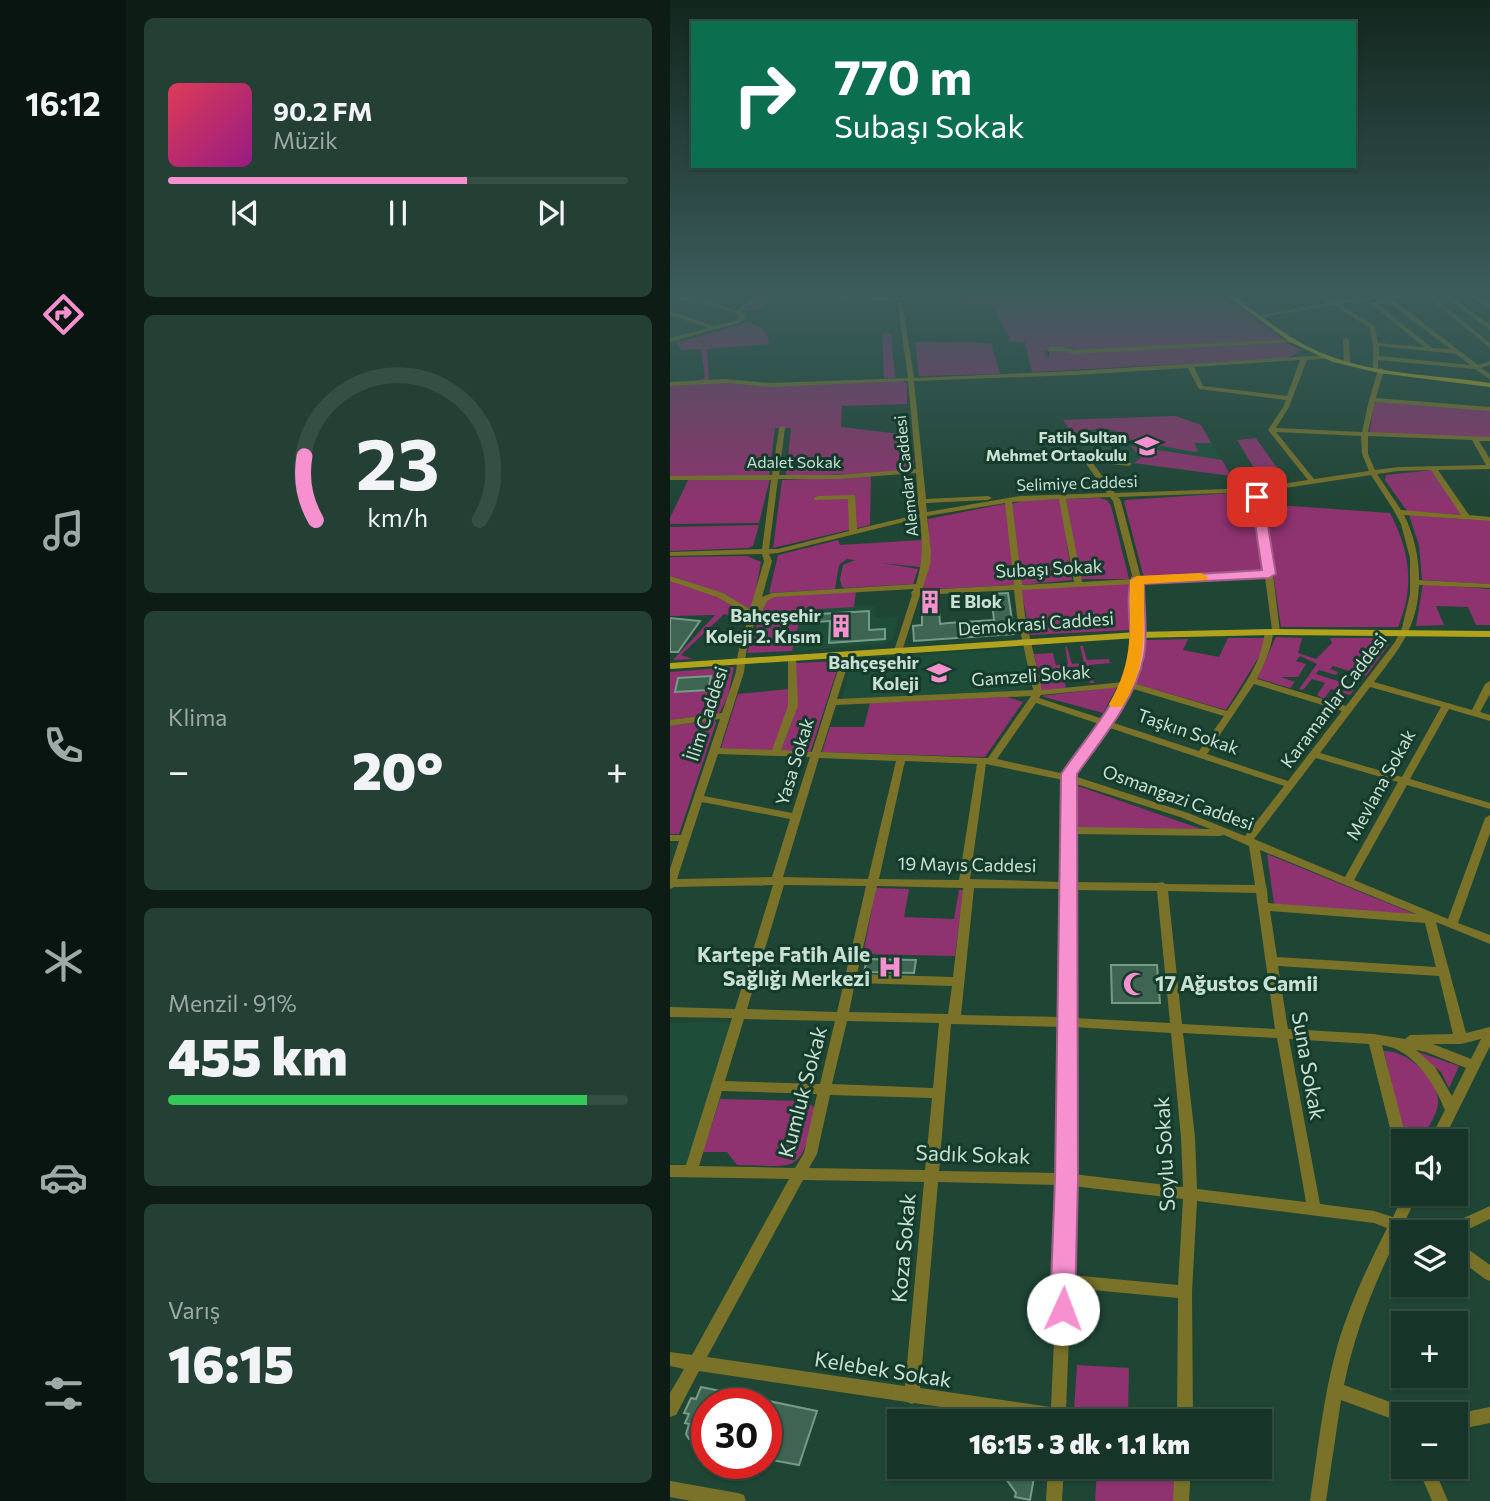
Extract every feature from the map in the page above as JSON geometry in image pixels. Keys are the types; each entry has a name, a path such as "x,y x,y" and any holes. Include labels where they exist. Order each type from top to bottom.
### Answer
{"main road":[{"path":"1363,366 1488,382"},
{"name":"Demokrasi Caddesi","path":"670,666 1137,635 1490,631"}],"street":[{"name":"Alemdar Caddesi","path":"898,651 927,557 909,366"},
{"path":"670,384 726,381 764,385 1075,373 1175,366"},
{"path":"1191,366 1201,388 1289,398"},
{"path":"1271,430 1289,398 1301,366"},
{"name":"Karamanlar Caddesi","path":"1251,843 1404,633 1412,608 1415,582 1411,547 1398,512 1365,454 1377,366"},
{"path":"1466,366 1480,366"},
{"path":"1477,367 1488,382"},
{"path":"1372,400 1490,409"},
{"name":"İlim Caddesi","path":"670,884 755,615 768,561 765,552 782,428"},
{"path":"1271,430 1490,439"},
{"path":"1271,430 1312,481"},
{"path":"1475,439 1490,467"},
{"path":"1058,1409 1066,1179 1068,778 1073,765 1106,722 1128,684 1136,662 1137,635 1137,580 1114,495 1083,455"},
{"path":"1061,456 1083,455 1129,464"},
{"name":"Selimiye Caddesi","path":"670,554 765,552 923,515 1020,498 1254,490 1375,472 1490,467"},
{"path":"1433,468 1467,518"},
{"name":"Adalet Sokak","path":"670,478 838,477 918,471"},
{"path":"1202,754 1251,680 1267,651 1273,632 1269,574 1254,490"},
{"path":"1062,496 1078,583"},
{"path":"818,498 852,497 853,532"},
{"path":"921,501 1020,498"},
{"path":"967,883 986,761 1035,696 1008,500"},
{"path":"1398,512 1490,519"},
{"name":"Subaşı Sokak","path":"755,615 764,599 772,595 1269,574"},
{"path":"670,578 720,595 755,615"},
{"path":"1415,582 1490,586"},
{"name":"Yasa Sokak","path":"691,1171 847,654"},
{"path":"775,754 793,706 792,658"},
{"path":"1251,680 1347,709"},
{"path":"1367,683 1490,718"},
{"name":"Gamzeli Sokak","path":"832,702 1035,696 1128,684 1228,714"},
{"path":"1475,713 1490,684"},
{"name":"Taşkın Sokak","path":"1035,696 1291,785"},
{"name":"Mevlana Sokak","path":"1348,881 1446,706"},
{"path":"670,723 725,715"},
{"name":"Osmangazi Caddesi","path":"713,751 986,761 1068,778 1161,806 1490,940"},
{"path":"1314,754 1490,806"},
{"name":"Kumluk Sokak","path":"670,1409 810,1154 901,758"},
{"path":"698,798 797,817"},
{"path":"1452,924 1490,818"},
{"path":"1069,831 1227,833"},
{"path":"670,838 685,838"},
{"name":"Suna Sokak","path":"1251,843 1262,889 1282,1033 1314,1209"},
{"name":"19 Mayıs Caddesi","path":"670,884 778,881 1262,889"},
{"name":"Koza Sokak","path":"912,1396 938,1093 949,1019 958,982 967,883"},
{"name":"Soylu Sokak","path":"1162,886 1188,1137 1190,1195 1185,1292 1185,1409"},
{"path":"1265,907 1429,917 1461,1039"},
{"path":"1272,961 1444,972"},
{"path":"852,978 958,982"},
{"path":"670,1013 1176,1026 1388,1040 1461,1039 1490,1032"},
{"path":"670,1019 739,1014"},
{"path":"1442,1129 1480,1059 1490,1032"},
{"path":"1374,1039 1397,1129"},
{"path":"1388,1040 1480,1059"},
{"path":"1388,1040 1409,1051 1429,1067 1444,1090 1451,1110"},
{"path":"717,1086 938,1093"},
{"name":"Sadık Sokak","path":"670,1171 1066,1179 1314,1209 1391,1222"},
{"path":"1468,1222 1490,1212"},
{"path":"1318,1501 1335,1390 1351,1327 1391,1237"},
{"path":"1468,1258 1490,1274"},
{"path":"1064,1282 1185,1292"},
{"name":"Kelebek Sokak","path":"670,1359 995,1409"},
{"path":"1335,1390 1391,1411"},
{"path":"1468,1420 1490,1415"},
{"path":"1054,1501 1055,1479"},
{"path":"1181,1501 1182,1479"},
{"path":"1431,1479 1440,1501"},
{"path":"670,1489 738,1501"}],"shaded area":[{"path":"703,366 708,366 709,381 694,381 705,378"},
{"path":"883,366 894,366 895,378 884,378"},
{"path":"918,366 998,366 1000,374 919,376"},
{"path":"1031,366 1141,366 1032,372"},
{"path":"900,381 907,383 907,404 842,406 841,427 909,435 914,463 911,470 786,476 791,428 775,428 769,476 670,477 670,386 719,382 761,386"},
{"path":"1377,402 1490,410 1490,438 1369,435 1374,404"},
{"name":"Fatih Sultan Mehmet Ortaokulu","path":"1175,416 1201,425 1231,476 1090,458 1063,420"},
{"path":"1175,416 1201,425 1211,443 1194,443 1198,451 1194,452 1126,439 1110,429 1078,432 1080,436 1075,437 1063,420"},
{"path":"1256,438 1278,467 1254,468 1237,440"},
{"path":"1131,446 1222,460 1231,476 1134,463 1141,458"},
{"path":"1432,470 1462,515 1407,511 1385,480 1386,475"},
{"path":"871,476 870,525 773,548 782,480"},
{"path":"689,478 770,478 759,523 670,524 670,518"},
{"path":"1231,493 1252,497 1264,571 1144,578 1124,502 1126,500"},
{"path":"1061,499 1072,580 1021,585 1011,504 1026,500"},
{"path":"1066,499 1107,500 1111,506 1129,579 1080,579"},
{"path":"1263,504 1390,513 1402,541 1408,569 1407,598 1398,627 1281,627"},
{"path":"1007,505 1014,585 919,590 930,556 928,519"},
{"path":"1409,515 1490,521 1490,584 1422,580 1419,545"},
{"path":"759,525 753,546 748,548 670,551 670,527"},
{"path":"838,540 840,545 922,540 923,563 920,567 881,563 918,569 913,584 842,587 840,579 843,565 855,560 847,559 839,565 835,589 769,593 778,555"},
{"path":"747,556 761,562 752,610 723,594 670,576 670,557"},
{"path":"670,580 713,594 750,615 745,619 724,614 681,655 693,659 673,660 715,615 670,616"},
{"path":"1129,583 1129,630 1030,635 1021,589"},
{"path":"1423,584 1490,589 1490,625 1476,625 1468,607 1436,606 1444,625 1416,626"},
{"path":"856,591 854,607 802,610 792,651 747,653 765,601 772,597"},
{"path":"875,605 874,618 899,616 893,639 883,644 792,651 802,610"},
{"path":"1276,637 1302,638 1298,653 1316,659 1332,643 1330,638 1383,638 1389,644 1366,676 1333,666 1330,669 1338,672 1336,675 1319,670 1316,674 1356,687 1350,695 1331,689 1324,699 1317,695 1325,683 1312,679 1303,690 1299,689 1317,664 1300,656 1296,661 1306,664 1298,677 1281,677 1295,682 1290,688 1257,678"},
{"path":"1228,638 1264,638 1262,652 1226,710 1136,684 1144,663 1145,640 1188,639 1183,650 1219,657"},
{"path":"1080,646 1083,646 1087,660 1109,659 1110,663 1089,665 1094,683 1090,683 1084,666 1061,668 1066,688 1042,691 1034,654 1053,653 1056,665 1068,664 1067,647 1072,664 1084,663"},
{"name":"Bahçeşehir Koleji","path":"1025,648 1032,686 1022,691 842,699 852,660"},
{"path":"840,661 810,753 780,752 797,708 796,663"},
{"path":"734,667 728,696 719,714 670,720 670,672"},
{"path":"1117,687 1103,713 1041,696"},
{"path":"789,689 789,707 772,751 721,748 738,694"},
{"path":"1007,697 1023,702 985,757 822,752 830,727 864,727 870,703"},
{"path":"715,720 679,834 670,834 670,726"},
{"path":"1078,786 1201,829 1077,828"},
{"path":"1267,854 1417,915 1274,904"},
{"path":"876,888 909,889 904,917 954,919 959,890 963,890 955,956 863,954"},
{"path":"733,1022 688,1164 670,1164 670,1023"},
{"path":"1384,1051 1402,1055 1419,1066 1436,1091 1436,1110 1428,1129 1402,1129"},
{"path":"1415,1051 1459,1066 1449,1088 1441,1072"},
{"path":"720,1099 804,1101 814,1107 816,1112 800,1157 785,1165 737,1165 727,1152 703,1152"},
{"path":"1077,1365 1129,1368 1128,1409 1074,1409"},
{"path":"1097,1479 1175,1479 1174,1501 1095,1501"}],"building":[{"path":"1008,593 1014,634 914,641 913,626 922,625 922,598 938,597 940,624 994,620 991,594"},
{"name":"Bahçeşehir Koleji 2. Kısım","path":"869,611 869,630 885,629 885,639 829,643 830,621 803,623 803,615"},
{"path":"670,618 700,621 678,652 670,652"},
{"path":"711,676 708,690 675,692 678,678"},
{"name":"Kartepe Fatih Aile Sağlığı Merkezi","path":"867,959 916,960 914,973 864,972"},
{"name":"17 Ağustos Camii","path":"1111,965 1157,965 1160,1003 1112,1003"},
{"path":"691,1398 691,1439 686,1434 689,1424 685,1423 689,1414 684,1413"},
{"path":"782,1404 817,1411 799,1465 782,1462"},
{"path":"1006,1479 1034,1479 1030,1500 1015,1497 1016,1493"}],"slow traffic":[{"path":"1117,704 1136,662 1137,580 1201,577"}],"place":[{"name":"Fatih Sultan Mehmet Ortaokulu","path":"1147,446"},
{"name":"E Blok","path":"930,602"},
{"name":"Bahçeşehir Koleji 2. Kısım","path":"841,626"},
{"name":"Bahçeşehir Koleji","path":"939,673"},
{"name":"Kartepe Fatih Aile Sağlığı Merkezi","path":"890,967"},
{"name":"17 Ağustos Camii","path":"1135,984"}],"route":[{"path":"1063,1309 1066,1228 1068,778 1073,765 1106,722 1133,673 1137,652 1137,580 1269,574 1257,497"}]}
